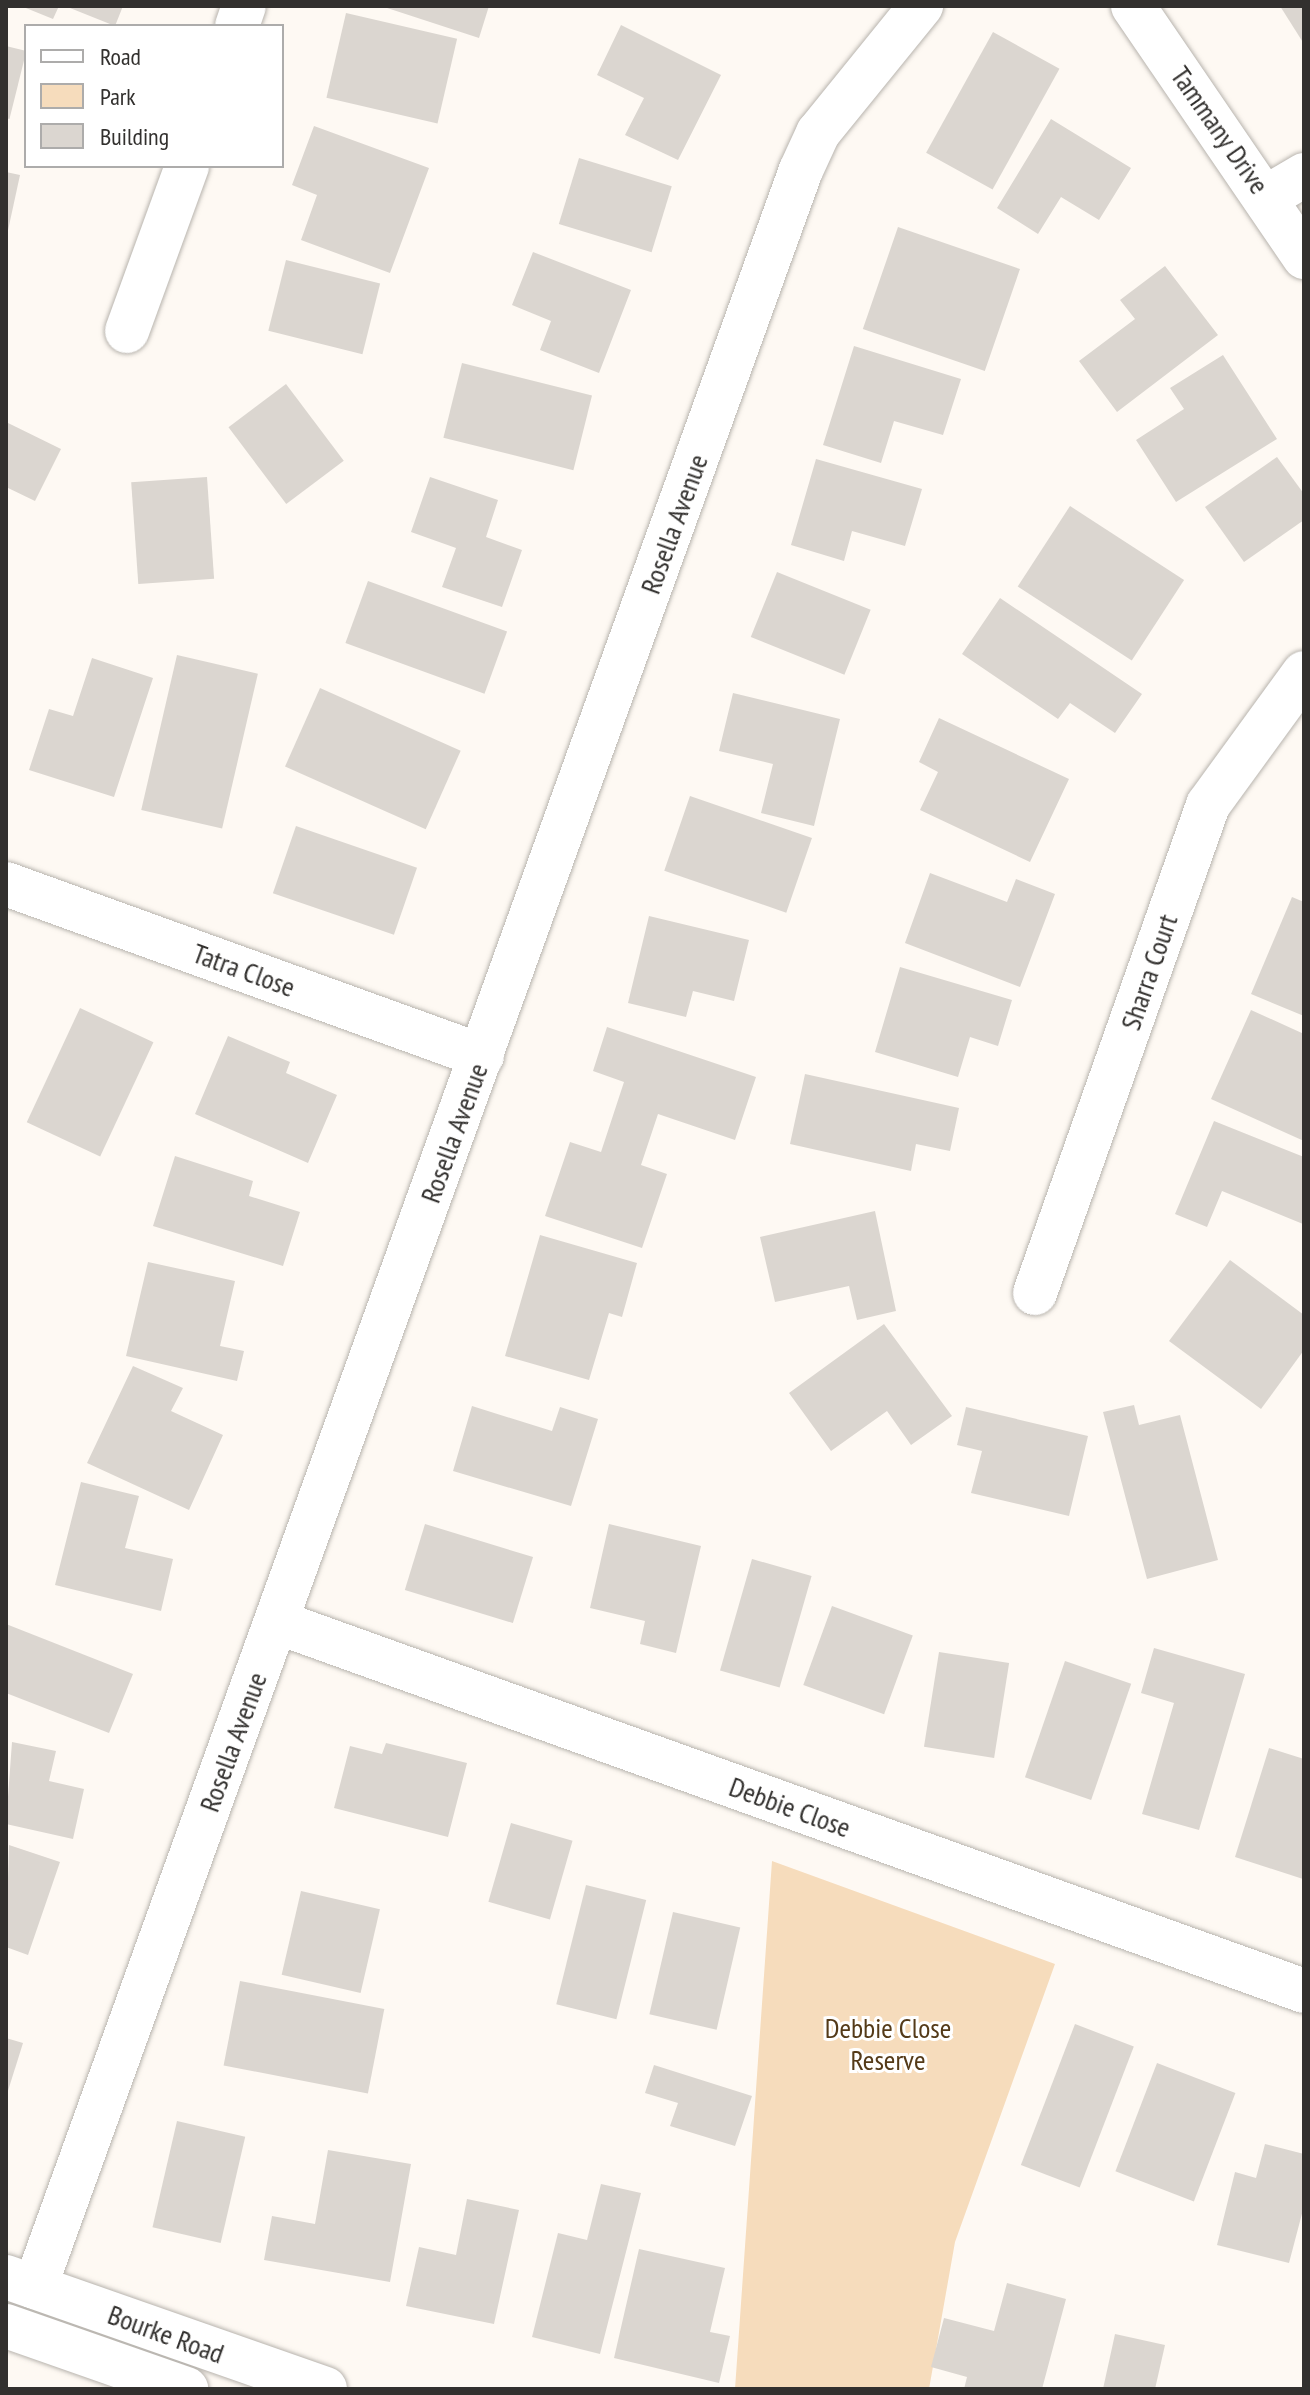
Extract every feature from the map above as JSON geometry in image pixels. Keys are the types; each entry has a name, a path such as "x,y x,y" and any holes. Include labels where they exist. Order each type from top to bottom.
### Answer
{"street":[{"name":"Rosella Avenue","path":"13,2328 20,2282 277,1622 801,170 818,133 921,6"},
{"name":"Tammany Drive","path":"1133,6 1267,197 1304,257"},
{"path":"127,331 186,168"},
{"path":"1267,197 1304,175"},
{"name":"Sharra Court","path":"1035,1293 1208,805 1304,673"},
{"name":"Tatra Close","path":"6,884 482,1056"},
{"name":"Debbie Close","path":"277,1622 1304,1991"},
{"name":"Bourke Road","path":"20,2282 325,2389"},
{"name":"Bourke Road","path":"13,2328 186,2389"}],"green space":[{"name":"Debbie Close Reserve","path":"772,1861 1055,1964 955,2242 929,2389 735,2389"}],"building":[{"path":"21,6 59,6 53,19"},
{"path":"65,6 123,6 116,24"},
{"path":"381,6 489,6 479,38"},
{"path":"1280,6 1304,6 1304,44"},
{"path":"346,13 457,39 438,123 326,98"},
{"path":"621,25 721,75 678,160 625,135 644,98 597,75"},
{"path":"993,32 1059,69 993,190 926,153"},
{"path":"6,46 24,50 24,61 9,119 6,118"},
{"path":"1051,119 1131,168 1099,220 1061,197 1038,234 997,208"},
{"path":"314,126 429,168 390,273 301,240 317,195 292,185"},
{"path":"579,158 672,186 652,252 559,224"},
{"path":"6,172 20,175 7,235 6,234"},
{"path":"898,227 1020,269 985,371 863,329"},
{"path":"533,252 631,290 599,373 540,350 551,321 512,305"},
{"path":"286,260 380,283 362,354 268,331"},
{"path":"1165,266 1218,335 1117,412 1079,361 1135,319 1120,300"},
{"path":"854,346 961,379 943,435 894,421 881,463 823,445"},
{"path":"1223,355 1277,439 1176,502 1136,440 1184,409 1170,388"},
{"path":"462,363 592,395 573,470 443,438"},
{"path":"286,384 344,461 286,504 228,427"},
{"path":"6,422 61,449 35,501 6,487"},
{"path":"1277,457 1304,494 1304,520 1244,562 1205,507"},
{"path":"816,459 922,489 905,546 852,531 844,561 791,545"},
{"path":"207,477 214,579 138,584 131,482"},
{"path":"430,477 498,500 486,537 522,550 502,607 442,587 456,548 411,532"},
{"path":"1070,506 1184,580 1132,661 1018,587"},
{"path":"777,572 871,610 844,675 751,637"},
{"path":"368,581 507,632 485,694 345,643"},
{"path":"1000,598 1142,694 1115,733 1070,703 1058,719 962,654"},
{"path":"177,655 258,674 222,829 141,810"},
{"path":"92,658 153,678 114,797 29,770 49,709 73,716"},
{"path":"320,688 461,751 426,829 285,767"},
{"path":"733,693 840,719 814,826 761,813 773,764 719,751"},
{"path":"939,718 1069,779 1030,862 920,810 938,772 919,762"},
{"path":"690,796 812,838 786,913 664,871"},
{"path":"296,826 417,868 394,935 273,893"},
{"path":"930,873 1007,902 1016,879 1055,894 1020,987 905,943"},
{"path":"1292,897 1304,902 1304,1016 1251,994"},
{"path":"649,916 749,940 734,1001 693,991 686,1017 628,1003"},
{"path":"900,967 1012,1000 998,1046 970,1037 958,1077 875,1052"},
{"path":"80,1008 153,1042 100,1156 27,1122"},
{"path":"1251,1010 1304,1034 1304,1141 1211,1099"},
{"path":"607,1027 756,1077 735,1140 658,1114 641,1165 667,1174 642,1248 545,1216 570,1142 601,1152 624,1082 593,1071"},
{"path":"228,1036 290,1062 286,1073 337,1095 308,1163 195,1114"},
{"path":"805,1074 959,1108 950,1151 916,1144 911,1171 790,1144"},
{"path":"1214,1121 1304,1157 1303,1224 1222,1191 1207,1227 1175,1214"},
{"path":"175,1156 253,1181 249,1196 300,1212 283,1266 153,1226"},
{"path":"875,1211 896,1311 857,1320 849,1286 775,1302 760,1237"},
{"path":"540,1235 637,1263 622,1317 609,1313 589,1380 505,1356"},
{"path":"1230,1260 1304,1315 1304,1350 1261,1409 1169,1341"},
{"path":"148,1262 235,1281 220,1346 244,1351 237,1381 126,1356"},
{"path":"884,1324 952,1416 911,1445 887,1411 831,1451 789,1393"},
{"path":"133,1366 183,1388 171,1411 223,1435 189,1510 87,1463"},
{"path":"1134,1405 1139,1425 1180,1415 1218,1560 1147,1579 1103,1412"},
{"path":"472,1406 552,1431 560,1407 598,1419 571,1506 453,1471"},
{"path":"966,1407 1088,1436 1069,1516 971,1493 982,1451 957,1445"},
{"path":"81,1482 139,1496 125,1548 173,1559 161,1611 55,1585"},
{"path":"425,1524 533,1557 513,1623 405,1590"},
{"path":"609,1524 701,1546 676,1653 640,1644 645,1621 590,1608"},
{"path":"752,1559 812,1576 780,1688 720,1671"},
{"path":"832,1606 913,1635 884,1714 803,1685"},
{"path":"6,1624 133,1674 109,1733 6,1693"},
{"path":"1154,1648 1245,1674 1199,1830 1142,1814 1174,1703 1141,1693"},
{"path":"939,1652 1009,1663 994,1758 924,1747"},
{"path":"1065,1661 1131,1684 1091,1800 1025,1777"},
{"path":"12,1742 56,1751 49,1781 84,1789 73,1839 6,1824"},
{"path":"386,1743 467,1763 448,1837 334,1808 350,1746 382,1754"},
{"path":"1269,1748 1304,1759 1303,1879 1235,1857"},
{"path":"511,1823 573,1841 550,1919 488,1902"},
{"path":"9,1845 60,1862 28,1955 6,1947"},
{"path":"586,1885 646,1900 616,2019 556,2004"},
{"path":"301,1891 380,1909 361,1993 282,1975"},
{"path":"673,1912 740,1928 717,2030 649,2014"},
{"path":"240,1981 384,2009 368,2093 224,2065"},
{"path":"1075,2024 1134,2047 1080,2188 1021,2165"},
{"path":"6,2038 23,2043 7,2094 6,2094"},
{"path":"1157,2063 1235,2093 1194,2201 1115,2171"},
{"path":"654,2065 752,2096 735,2146 670,2126 678,2103 645,2093"},
{"path":"177,2121 245,2137 221,2243 152,2227"},
{"path":"1265,2144 1304,2154 1304,2206 1289,2263 1217,2245 1235,2172 1256,2178"},
{"path":"328,2150 411,2164 390,2282 264,2260 272,2216 315,2224"},
{"path":"601,2184 641,2193 600,2354 532,2337 558,2233 587,2240"},
{"path":"467,2199 519,2210 494,2324 406,2306 419,2247 456,2255"},
{"path":"639,2249 725,2268 710,2332 730,2336 719,2383 614,2358"},
{"path":"1007,2283 1066,2299 1042,2389 964,2389 967,2377 931,2367 944,2318 994,2331"},
{"path":"1115,2334 1165,2345 1155,2389 1103,2389"}]}
